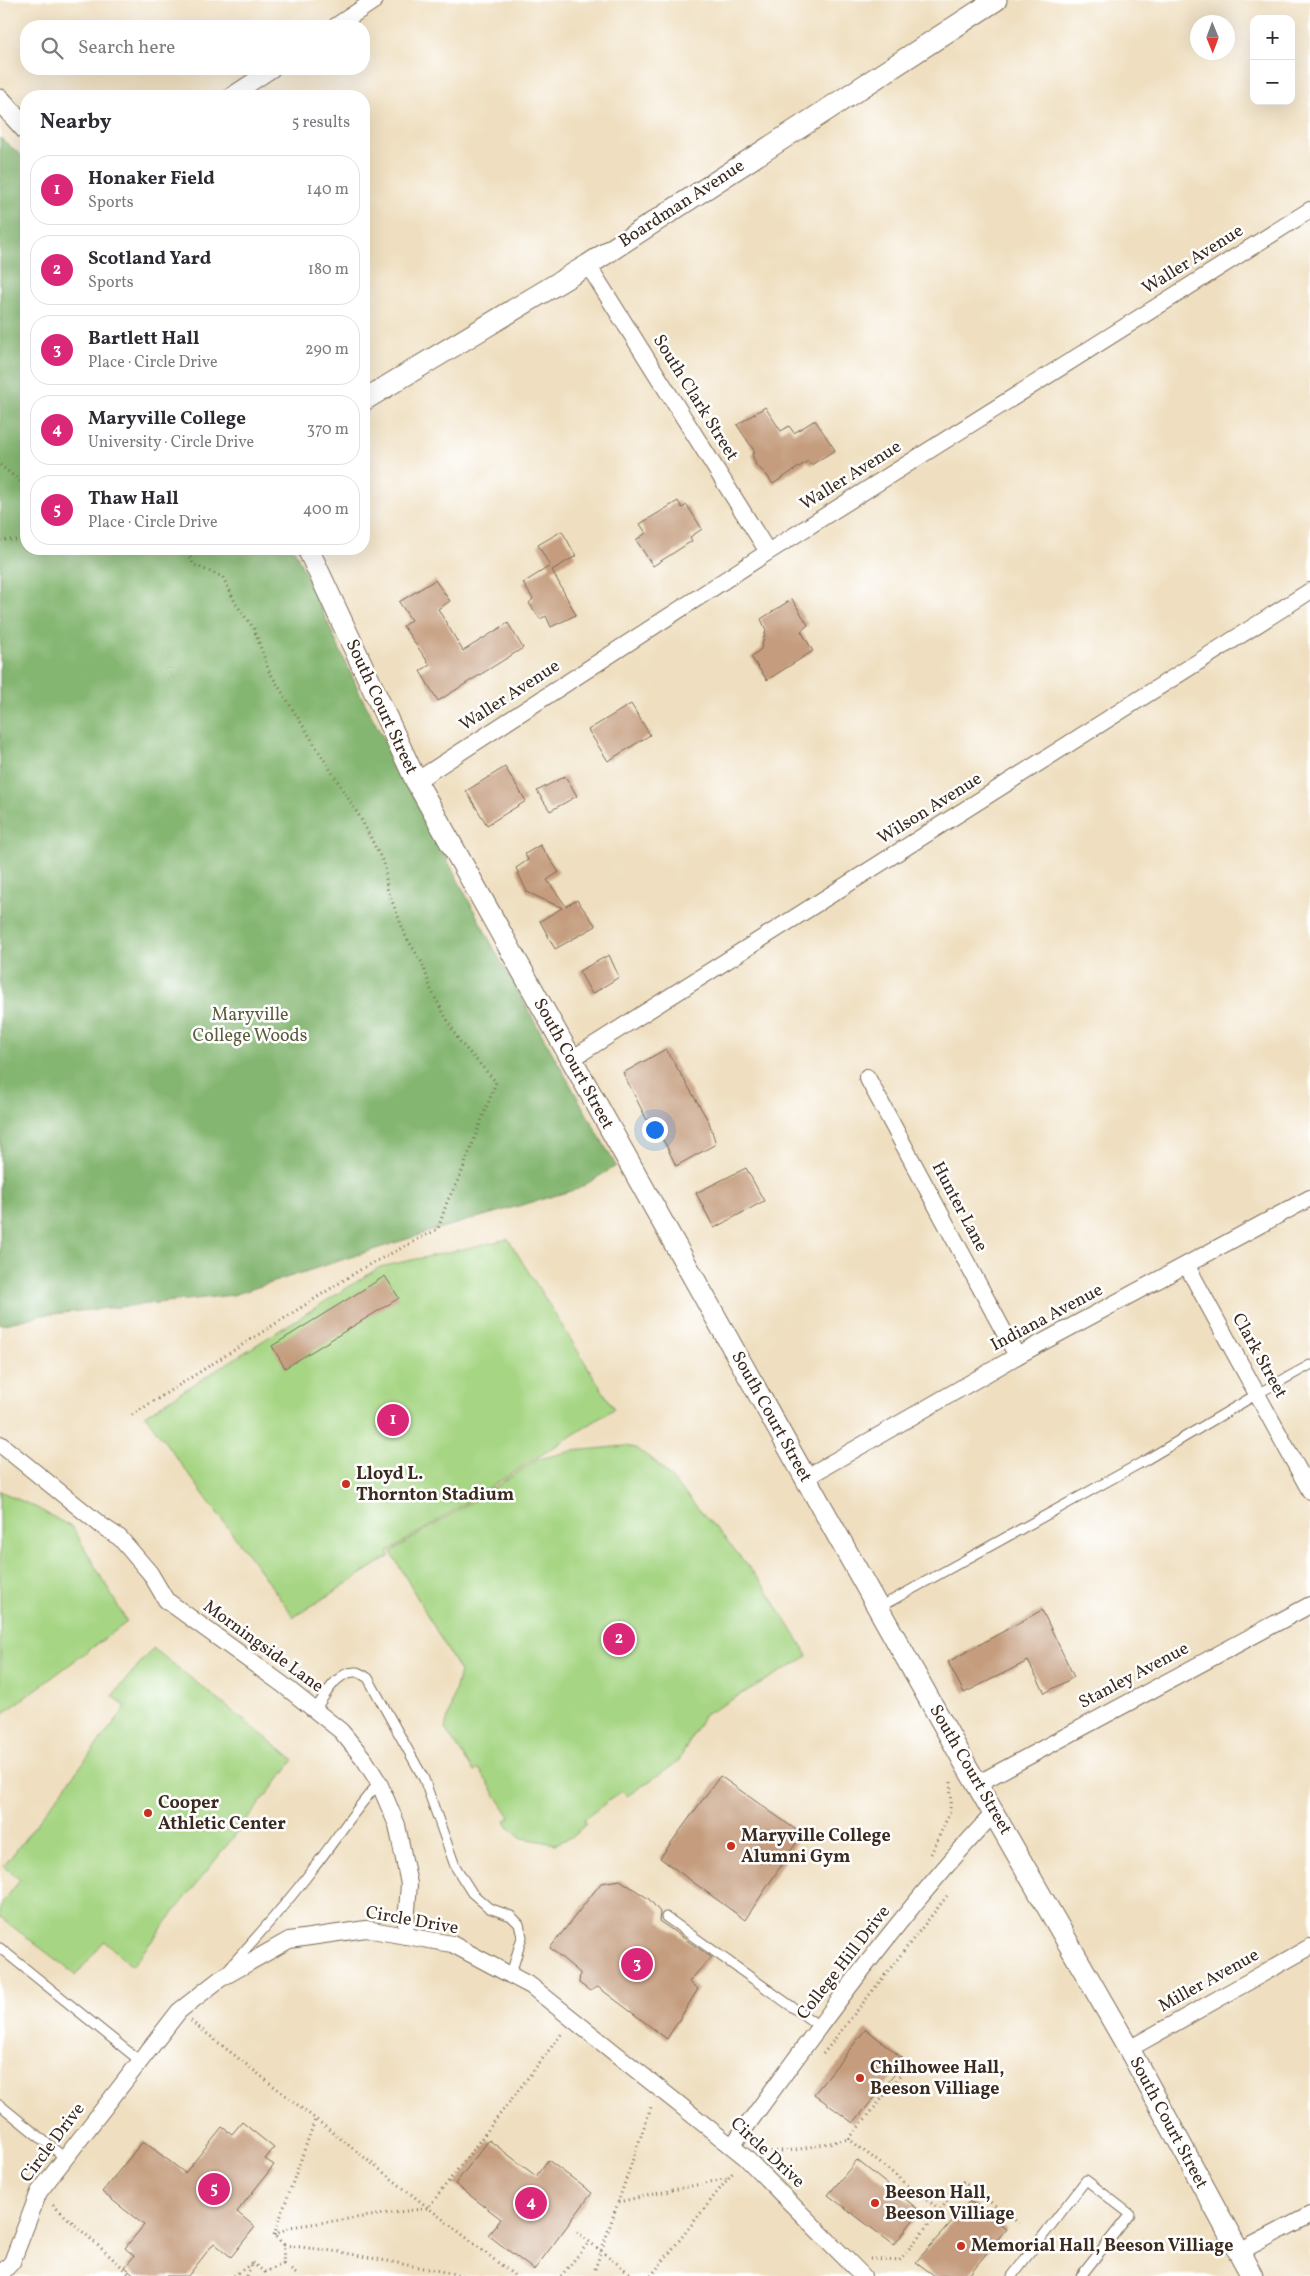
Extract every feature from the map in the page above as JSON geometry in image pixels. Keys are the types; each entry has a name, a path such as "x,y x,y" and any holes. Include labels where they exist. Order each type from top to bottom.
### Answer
{"street":[{"path":"345,20 375,0"},
{"name":"Boardman Avenue","path":"370,396 588,265 996,0"},
{"path":"240,90 263,75"},
{"path":"0,100 20,122"},
{"name":"Waller Avenue","path":"416,781 768,552 1310,210"},
{"name":"South Clark Street","path":"588,265 768,552"},
{"name":"South Court Street","path":"311,555 416,781 570,1060 878,1608 1129,2049 1252,2276"},
{"name":"Wilson Avenue","path":"570,1060 1310,592"},
{"name":"Hunter Lane","path":"867,1077 1017,1356"},
{"name":"Indiana Avenue","path":"805,1478 1017,1356 1310,1198"},
{"name":"Clark Street","path":"1187,1266 1310,1491"},
{"name":"Morningside Lane","path":"0,1444 102,1526 120,1538 150,1572 166,1600 276,1679 341,1731 364,1759 380,1783 397,1825 409,1884 405,1936"},
{"name":"Stanley Avenue","path":"972,1775 1310,1605"},
{"name":"College Hill Drive","path":"732,2146 819,2026 958,1852 995,1812"},
{"name":"Circle Drive","path":"0,2275 12,2262 39,2192 179,2011 220,1979 289,1940 366,1929 452,1944 512,1974 531,1986 732,2146 863,2276"},
{"name":"Miller Avenue","path":"1129,2049 1310,1947"},
{"path":"1239,2252 1310,2215"}],"lane":[{"path":"878,1608 1146,1460 1310,1365"},
{"path":"315,1710 334,1682 343,1676 357,1672 368,1678 424,1779 454,1866 478,1898 489,1908 511,1916 519,1924 522,1937 512,1974"},
{"path":"220,1979 274,1918 313,1869 357,1806 380,1783"},
{"path":"666,1917 819,2026"},
{"path":"0,1948 140,2061"},
{"path":"0,2105 65,2158"},
{"path":"1012,2276 1086,2180 1130,2214 1081,2276"}],"path":[{"path":"0,465 20,481"},
{"path":"0,540 20,540"},
{"path":"132,1415 363,1268 438,1229 447,1202 461,1174 496,1082 460,1041 431,990 423,964 406,937 387,888 385,866 361,819 270,671 254,628 236,604 223,576 194,565 189,555"},
{"path":"930,1856 950,1812 952,1778 972,1775"},
{"path":"819,2060 953,1888"},
{"path":"179,2011 515,2276"},
{"path":"274,2235 290,2227 428,2208 573,2019"},
{"path":"764,2130 758,2153 795,2150 849,2139 900,2076"},
{"path":"596,2269 658,2086"},
{"path":"274,2235 315,2120"},
{"path":"849,2139 940,2210"},
{"path":"651,2276 745,2158"},
{"path":"617,2203 728,2178"},
{"path":"867,2259 899,2261 963,2182 1019,2223"},
{"path":"39,2192 132,2276"},
{"path":"577,2232 632,2276"},
{"path":"274,2235 284,2245 340,2252 465,2276"},
{"path":"561,2276 590,2242"},
{"path":"283,2264 284,2245"},
{"path":"252,2264 266,2274 283,2264"},
{"path":"234,2276 252,2264"},
{"path":"247,2276 252,2264"},
{"path":"283,2264 299,2276"}],"green space":[{"name":"Maryville College Woods","path":"0,138 20,154 20,555 297,555 360,694 500,960 616,1166 578,1189 438,1229 233,1295 43,1315 0,1325"},
{"name":"Lloyd L. Thornton Stadium","path":"508,1239 614,1409 388,1552 390,1556 294,1617 145,1415 380,1267"},
{"path":"625,1446 636,1448 657,1463 724,1537 765,1587 808,1656 703,1716 678,1762 627,1796 622,1791 583,1820 586,1824 573,1836 556,1844 522,1838 505,1821 510,1817 479,1769 474,1772 445,1729 460,1672 391,1552 539,1459 572,1451"},
{"path":"0,1491 37,1508 73,1528 127,1622 0,1716"},
{"name":"Cooper Athletic Center","path":"153,1648 294,1760 132,1966 104,1941 76,1975 0,1917 0,1906 20,1880 4,1866 126,1707 112,1696"}],"building":[{"path":"765,407 781,431 789,426 794,433 815,420 835,450 811,465 808,461 773,484 756,465 752,454 755,452 737,425"},
{"path":"678,501 682,508 687,505 702,529 690,537 692,541 653,566 636,540 646,533 640,524"},
{"path":"562,531 576,556 552,570 576,615 551,627 546,616 540,619 529,603 533,599 523,583 550,566 538,545"},
{"path":"435,580 450,601 438,609 463,651 508,623 523,648 438,701 420,671 430,665 403,626 411,620 399,602"},
{"path":"792,599 808,625 801,631 813,651 767,680 751,657 761,649 766,630 761,619"},
{"path":"631,704 650,735 608,761 588,730"},
{"path":"505,767 526,801 487,825 466,791"},
{"path":"565,776 577,796 550,811 537,791"},
{"path":"540,845 559,872 547,880 566,906 577,900 596,926 555,949 540,921 562,908 527,892 516,868 528,860 525,854"},
{"path":"609,955 619,977 592,994 579,971"},
{"path":"666,1049 709,1122 716,1144 676,1166 666,1145 649,1119 647,1120 623,1073"},
{"path":"746,1168 764,1201 714,1228 696,1193"},
{"path":"385,1276 399,1298 285,1368 272,1346"},
{"path":"1042,1610 1074,1677 1045,1693 1028,1661 964,1693 948,1662"},
{"name":"Maryville College Alumni Gym","path":"720,1776 802,1834 745,1920 660,1858"},
{"path":"620,1880 649,1899 660,1912 659,1921 711,1957 689,1982 698,1989 667,2039 598,1987 590,1991 579,1983 580,1973 550,1948 601,1883"},
{"name":"Chilhowee Hall, Beeson Villiage","path":"866,2029 906,2061 853,2123 814,2094"},
{"path":"242,2122 274,2148 265,2159 274,2165 237,2212 255,2227 231,2257 214,2243 188,2276 136,2276 125,2267 134,2256 125,2248 144,2225 102,2192 143,2141 185,2173 222,2127 232,2134"},
{"path":"489,2140 536,2176 548,2160 592,2193 534,2270 488,2235 501,2219 455,2184"},
{"name":"Beeson Hall, Beeson Villiage","path":"857,2160 920,2211 894,2245 828,2195"},
{"name":"Memorial Hall, Beeson Villiage","path":"970,2201 1006,2229 968,2276 935,2276 916,2262"}],"place":[{"name":"Honaker Field","path":"393,1420"},
{"name":"Lloyd L. Thornton Stadium","path":"346,1484"},
{"name":"Scotland Yard","path":"619,1639"},
{"name":"Cooper Athletic Center","path":"148,1813"},
{"name":"Maryville College Alumni Gym","path":"731,1846"},
{"name":"Bartlett Hall","path":"637,1964"},
{"name":"Chilhowee Hall, Beeson Villiage","path":"860,2078"},
{"name":"Thaw Hall","path":"214,2189"},
{"name":"Maryville College","path":"531,2203"},
{"name":"Beeson Hall, Beeson Villiage","path":"875,2203"},
{"name":"Memorial Hall, Beeson Villiage","path":"961,2246"}]}
